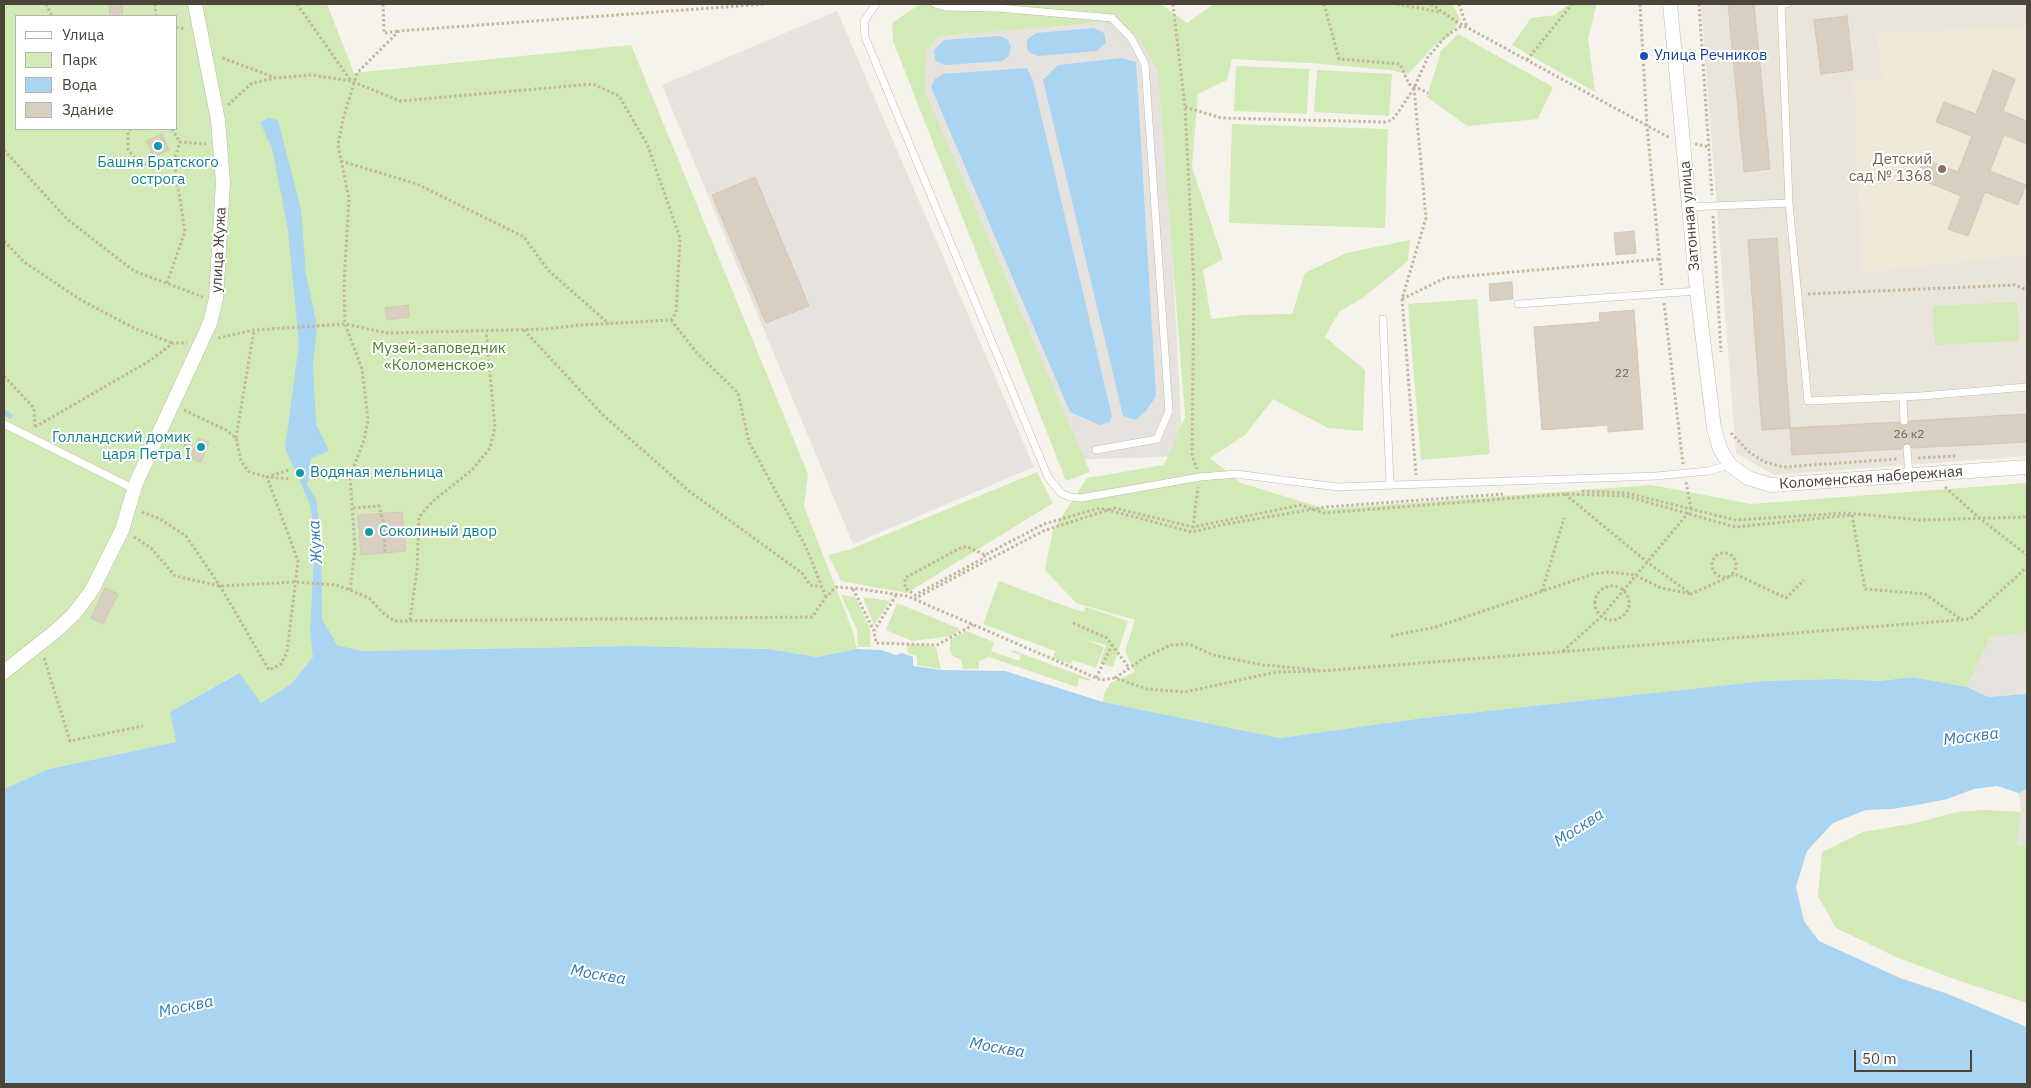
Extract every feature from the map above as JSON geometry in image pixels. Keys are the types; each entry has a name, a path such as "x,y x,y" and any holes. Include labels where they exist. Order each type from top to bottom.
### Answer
{"street":[{"name":"улица Жужа","path":"4,672 40,645 74,614 92,590 122,530 136,486 199,343 210,323 216,299 222,182 221,147 218,120 195,4"},
{"name":"Затонная улица","path":"1670,4 1697,291 1714,428"},
{"name":"Коломенская набережная","path":"1714,428 1720,449 1730,465 1748,478 1771,484 2027,467"}],"lane":[{"path":"876,4 864,21 865,37 1053,486 1070,497 1081,498 1200,477 1236,474 1337,486 1684,473 1730,465"},
{"path":"935,4 945,7 998,8 1112,18 1131,38 1145,64 1169,411 1157,439 1096,450"},
{"path":"1787,4 1781,4 1789,203 1808,401 1903,397 2027,387"},
{"path":"1689,207 1789,203"},
{"path":"1518,304 1697,291"},
{"path":"1383,319 1390,484"},
{"path":"1903,397 1904,421"},
{"path":"4,424 136,486"},
{"path":"1906,448 1909,476"}],"path":[{"path":"296,4 353,82"},
{"path":"383,4 384,33 765,4"},
{"path":"1173,4 1185,107 1194,286 1192,456 1200,477 1192,532"},
{"path":"1324,4 1339,59 1400,64 1409,84 1428,93"},
{"path":"1396,4 1443,12"},
{"path":"1431,4 1465,26 1668,137 1710,147"},
{"path":"1459,4 1465,26"},
{"path":"1527,60 1572,4"},
{"path":"1562,652 1601,617 1690,511 1663,294 1648,126 1640,4"},
{"path":"1699,4 1710,147 1721,358"},
{"path":"1185,107 1221,118 1385,122 1392,120 1414,88 1428,57 1446,36 1465,26"},
{"path":"350,590 355,549 350,476 364,440 368,420 362,369 345,324 344,284 349,199 338,144 343,119 357,73 399,31"},
{"path":"204,51 276,78"},
{"path":"218,120 234,98 252,83 276,78 312,75 353,82 400,101 569,84 593,84 620,96 648,146 680,238 676,313 671,320"},
{"path":"1414,88 1426,218 1402,299 1418,500"},
{"path":"130,130 128,132 128,149 140,165 174,161"},
{"path":"168,283 185,231 174,161 180,142 173,130"},
{"path":"180,142 199,142 221,147"},
{"path":"4,150 67,219 134,271 199,296 216,299"},
{"path":"341,161 417,184 524,237 548,270 609,324"},
{"path":"4,241 24,262 81,300 134,328 173,343 199,343 254,330 345,324 387,333 524,330 581,324 671,320"},
{"path":"1402,299 1445,278 1660,259"},
{"path":"1798,295 2015,285 2027,290"},
{"path":"671,320 697,353 738,393 749,442 806,547 826,597"},
{"path":"254,330 236,438 241,462 249,472 267,477 290,479"},
{"path":"524,330 603,415 689,491 802,573 810,585 822,587"},
{"path":"410,621 417,570 419,517 433,501 472,470 490,448 495,427 486,331"},
{"path":"35,427 151,360 173,343"},
{"path":"4,376 34,408 35,427 30,437"},
{"path":"172,405 226,430 236,438"},
{"path":"1728,425 1731,433 1748,451 1764,462 1784,467 1959,456"},
{"path":"267,477 289,470"},
{"path":"130,506 160,519 186,536 220,586 269,670 281,664 288,652 298,561 267,477"},
{"path":"1943,485 1978,517 2027,555"},
{"path":"1561,490 1646,562 1691,594"},
{"path":"985,555 962,547 904,578 905,588 915,595 1044,524 1100,508 1192,532 1312,509 1561,490 1627,493 1690,511 1735,527 1852,515 1921,520 2027,517"},
{"path":"914,599 1043,532 1114,508 1193,527 1301,505 1324,513 1565,494 1626,496 1736,520 1846,513 1852,515"},
{"path":"353,508 379,506 384,524 385,553"},
{"path":"1852,515 1865,590 1925,594 1962,620"},
{"path":"1542,591 1564,518"},
{"path":"122,530 151,548 175,576 220,586 296,582 336,585 369,598 385,615 395,621 812,617 826,597 836,587 896,595 914,599 1101,680 1115,678 1147,689 1185,692 1276,672 1321,671 1970,619 2027,567"},
{"path":"1723,554 1733,558 1736,565 1734,572 1727,577 1716,574 1713,567 1716,557 1723,554"},
{"path":"1391,636 1436,627 1593,574 1609,572 1635,575 1661,588 1691,594 1735,574 1786,598 1804,580"},
{"path":"1607,587 1618,587 1623,590 1629,600 1629,606 1624,616 1614,620 1601,617 1595,603 1598,593 1607,587"},
{"path":"853,589 874,631 876,643 938,645 974,625"},
{"path":"874,631 896,595"},
{"path":"1073,623 1107,638 1129,668"},
{"path":"1096,678 1112,644"},
{"path":"1115,678 1129,668 1171,645 1189,644 1214,655 1263,665 1321,671"},
{"path":"40,645 70,742 143,726"}],"shaded area":[{"path":"1159,4 1183,456 1066,460 897,40"},
{"path":"1701,4 2027,4 2027,456 1774,475 1736,453"},
{"path":"837,11 1034,467 853,544 662,85"},
{"name":"Детский сад № 1368","path":"2027,27 2027,255 1861,273 1854,82 1882,79 1877,33"},
{"path":"2027,632 2027,694 1988,697 1967,687 1990,636"},
{"path":"2027,789 2027,845 2017,846 2021,812 2019,793"}],"green space":[{"name":"Музей-заповедник «Коломенское»","path":"4,4 327,4 354,73 631,45 808,474 804,506 852,629 857,649 817,657 769,649 631,646 362,651 337,645 313,657 291,684 261,703 238,673 170,712 176,742 49,769 4,789"},
{"path":"920,4 1161,4 1187,23 1214,4 1453,4 1460,20 1450,36 1435,45 1408,74 1390,70 1310,63 1232,59 1227,80 1198,94 1192,167 1223,259 1203,270 1211,319 1242,315 1292,314 1305,273 1346,253 1410,240 1408,261 1364,297 1339,312 1325,337 1365,370 1363,431 1328,428 1273,399 1245,435 1210,458 1241,483 1326,509 1652,485 1751,504 2027,483 2027,632 1990,637 1967,687 1912,677 1880,681 1836,679 1764,681 1423,718 1280,738 1103,702 1104,694 1110,683 1135,672 1125,651 1135,620 1076,603 1045,570 1053,530 1087,478 1164,465 1185,417 1158,70 1136,35 1104,22 939,36 926,51 925,92 1090,472 1066,481 893,41 892,23"},
{"path":"1569,4 1597,4 1588,38 1595,92 1512,45 1531,18 1555,15"},
{"path":"1458,34 1553,87 1538,119 1467,126 1427,97 1441,51"},
{"path":"1236,66 1309,69 1307,114 1234,111"},
{"path":"1317,70 1392,74 1389,116 1314,112"},
{"path":"1232,124 1388,129 1385,228 1229,223"},
{"path":"1477,299 1490,454 1421,460 1408,304"},
{"path":"2017,302 2019,341 1935,345 1933,306"},
{"path":"1037,472 1053,503 907,593 841,581 828,555 851,549"},
{"path":"999,581 1073,609 1084,612 1086,607 1128,621 1113,667 1100,663 1106,645 1081,638 1104,647 1096,668 1073,660 1071,664 1053,658 1055,651 983,624"},
{"path":"841,595 855,597 870,628 870,647 858,647 857,630"},
{"path":"863,597 890,601 874,625"},
{"path":"897,603 960,629 952,636 912,641 886,630"},
{"path":"966,631 994,642 991,651 1019,661 1021,655 1012,652 1012,650 1090,679 1090,681 1079,678 1077,687 989,657 979,661 979,669 963,669 961,660 953,656 950,650 950,640"},
{"path":"909,644 936,647 941,669 917,665 917,656 908,653 907,646"},
{"path":"1986,810 2021,812 2017,846 2027,845 2027,1003 1896,957 1836,928 1818,896 1822,852 1863,832 1915,823 1957,812"}],"water":[{"path":"1093,28 1104,33 1106,43 1096,51 1038,56 1030,53 1027,49 1027,40 1036,33"},
{"path":"1000,36 1008,40 1011,47 1009,56 1002,61 946,65 935,61 934,50 944,40"},
{"path":"1122,58 1136,62 1156,396 1146,411 1135,420 1123,416 1043,80 1058,65"},
{"path":"1027,68 1033,81 1112,416 1110,422 1100,425 1070,412 931,87 935,79 943,74"},
{"path":"269,118 278,120 301,210 306,274 317,326 313,365 316,424 329,451 311,458 307,485 316,499 321,538 322,619 337,645 362,651 631,646 769,649 817,657 857,649 881,650 896,655 902,653 913,657 913,666 942,670 1005,671 1103,702 1280,738 1423,718 1764,681 1836,679 1880,681 1912,677 1967,687 1988,697 2027,694 2027,789 2019,793 1997,786 1974,789 1947,799 1922,804 1892,809 1866,810 1833,823 1807,851 1796,887 1804,921 1819,941 1900,978 1948,994 2027,1027 2027,1084 4,1084 4,789 49,769 176,742 170,712 239,673 261,703 291,684 313,657 310,632 315,539 310,504 285,448 299,344 288,230 272,148 260,122"}],"building":[{"path":"109,4 122,4 123,15 110,15"},
{"path":"1728,4 1754,4 1770,169 1744,172"},
{"path":"1847,16 1853,70 1821,74 1814,20"},
{"path":"1993,70 2015,79 2003,111 2027,121 2027,144 2004,135 1990,171 2026,185 2018,205 1985,192 1968,236 1948,229 1961,196 1917,178 1924,159 1958,172 1972,136 1936,122 1944,102 1976,114"},
{"name":"Башня Братского острога","path":"162,134 169,150 154,157 146,141"},
{"path":"755,177 809,306 766,323 712,195"},
{"path":"1634,231 1636,253 1616,255 1614,233"},
{"path":"1777,238 1790,428 1762,430 1748,240"},
{"path":"1512,282 1513,299 1490,301 1489,284"},
{"path":"408,305 409,317 387,320 385,308"},
{"path":"1634,310 1643,429 1608,432 1608,425 1542,430 1534,327 1600,322 1599,313"},
{"path":"2027,414 2027,442 1912,448 1907,443 1902,449 1792,455 1790,428 1899,422 1905,426 1909,421"},
{"name":"Голландский домик царя Петра I","path":"198,438 209,442 201,462 190,458"},
{"path":"402,512 406,551 361,555 358,515"},
{"path":"105,588 118,594 103,624 91,618"}],"waterway":[{"path":"4,412 10,416"}],"place":[{"name":"Улица Речников","path":"1644,56"},
{"name":"Башня Братского острога","path":"158,146"},
{"name":"Детский сад № 1368","path":"1942,169"},
{"name":"Голландский домик царя Петра I","path":"201,447"},
{"name":"Водяная мельница","path":"300,473"},
{"name":"Соколиный двор","path":"369,532"}],"water label":[{"name":"Жужа","path":"316,542"},
{"name":"Москва","path":"1971,737"},
{"name":"Москва","path":"1579,828"},
{"name":"Москва","path":"598,975"},
{"name":"Москва","path":"186,1007"},
{"name":"Москва","path":"997,1048"}]}
